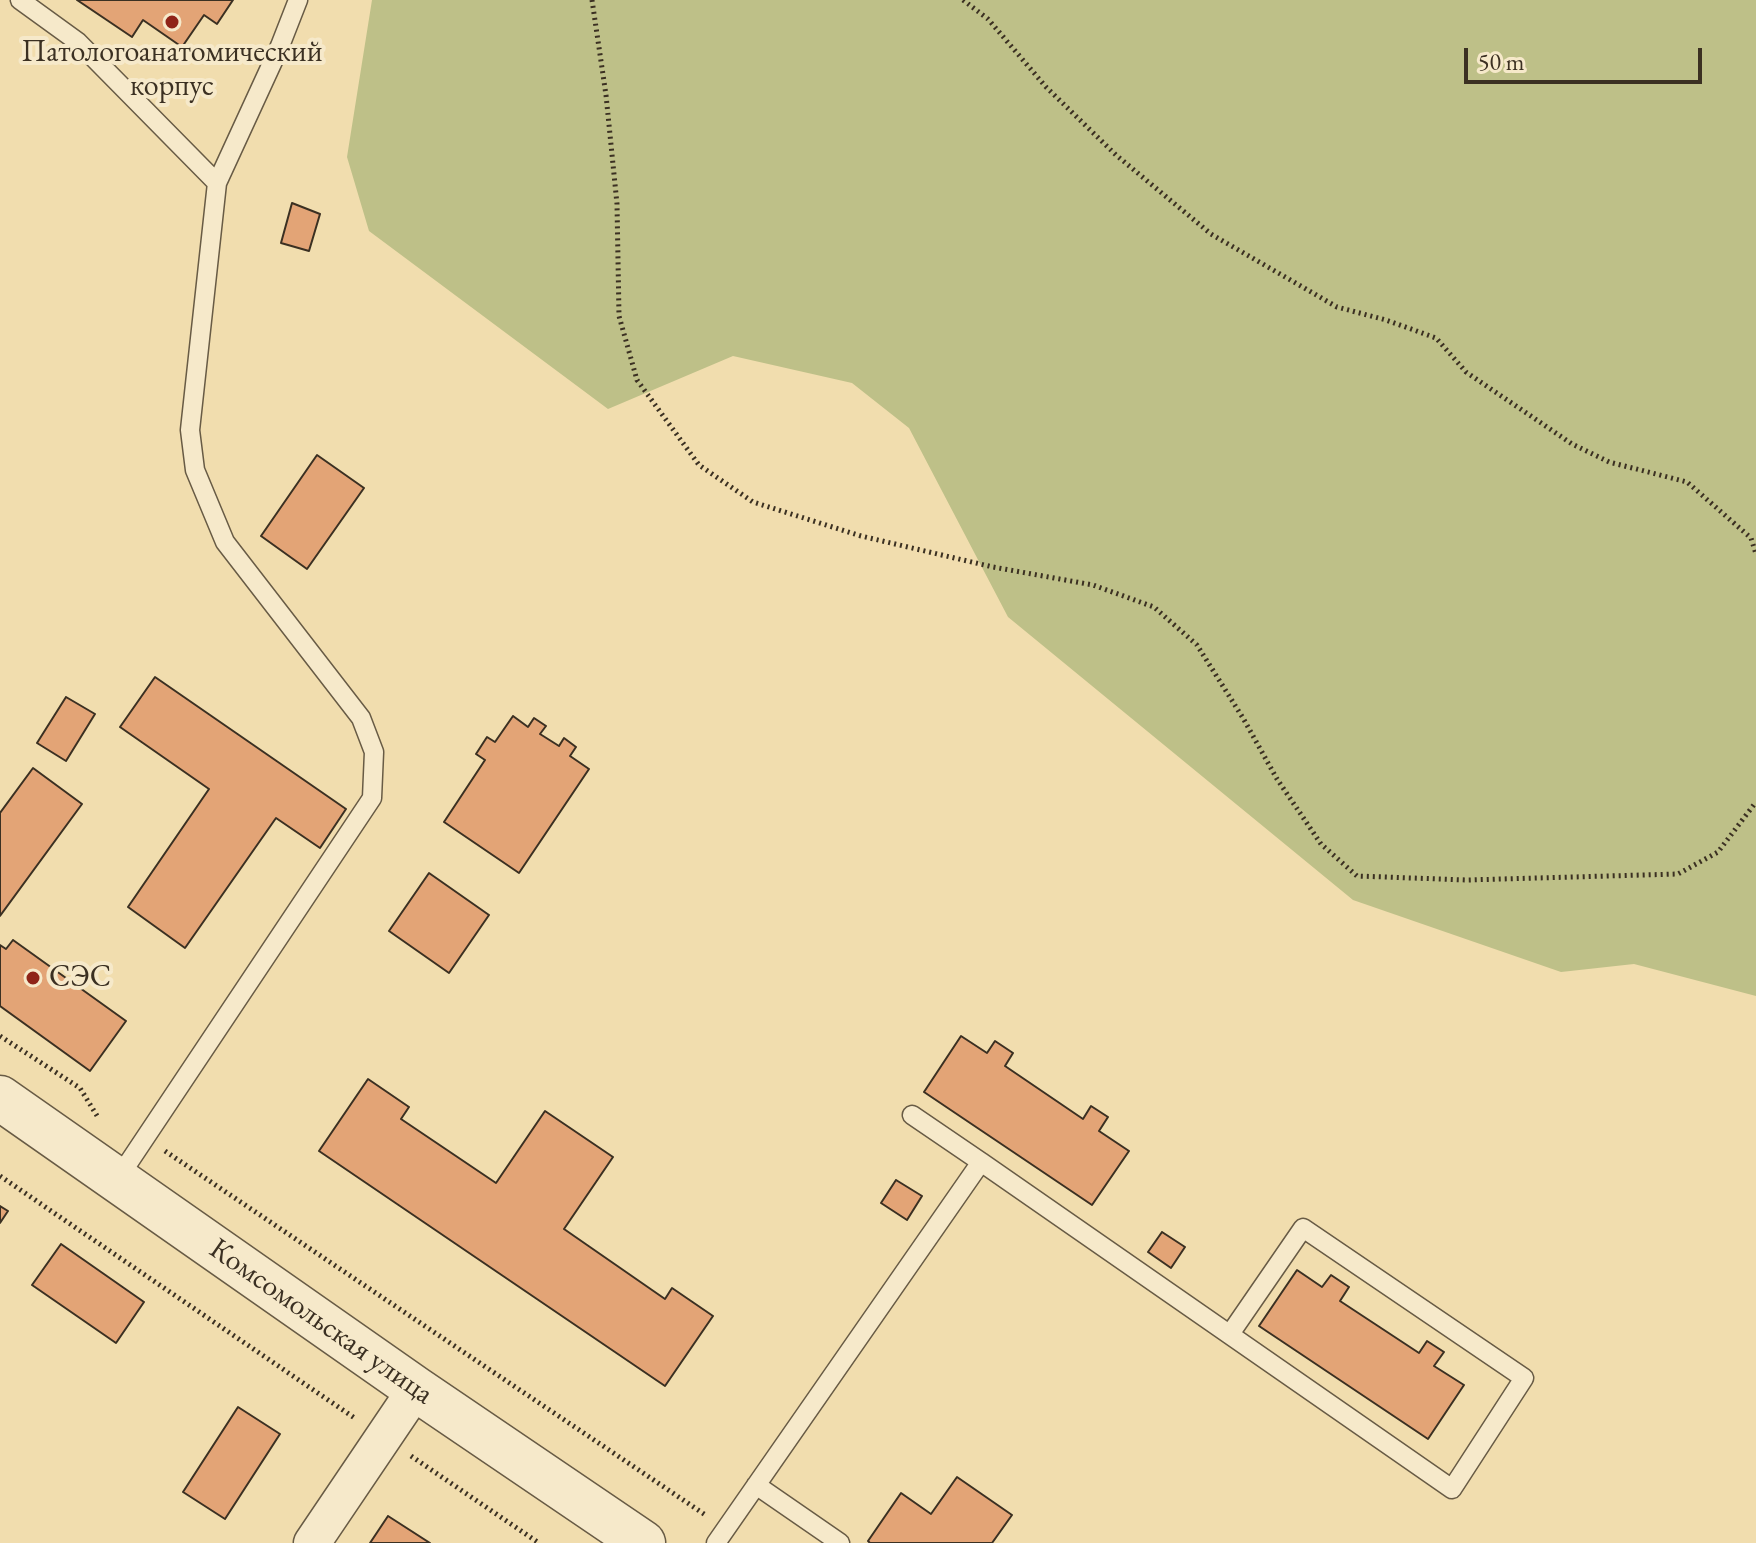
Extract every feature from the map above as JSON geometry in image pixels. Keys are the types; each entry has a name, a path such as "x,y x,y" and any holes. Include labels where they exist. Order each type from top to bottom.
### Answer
{"street":[{"name":"Комсомольская улица","path":"0,1098 122,1172 416,1389 643,1543"},
{"path":"312,1543 416,1389"}],"lane":[{"path":"20,0 78,42 217,183"},
{"path":"122,1172 372,798 374,752 361,718 225,542 195,470 190,430 217,183 298,0"},
{"path":"912,1115 1452,1489 1524,1378 1303,1228 1230,1334"},
{"path":"720,1536 981,1162"},
{"path":"756,1485 840,1543"}],"path":[{"path":"592,0 617,204 619,316 637,380 699,465 753,502 861,536 993,567 1093,585 1154,607 1197,645 1277,779 1321,844 1357,876 1467,880 1678,874 1718,852 1756,802"},
{"path":"963,0 988,19 1046,87 1116,155 1211,234 1337,307 1436,338 1466,372 1572,444 1609,462 1687,482 1751,538 1756,554"},
{"path":"0,1036 80,1088 122,1172"},
{"path":"159,1147 720,1536"},
{"path":"0,1176 539,1543"}],"green space":[{"path":"372,0 1756,0 1756,996 1634,964 1561,972 1353,900 1008,617 909,428 852,383 733,356 608,409 369,231 347,157"}],"building":[{"name":"Патологоанатомический корпус","path":"77,0 233,0 217,24 204,15 182,47 143,20 132,37"},
{"path":"292,203 320,214 309,251 281,243"},
{"path":"317,455 364,488 307,569 261,536"},
{"path":"155,677 346,809 320,848 276,818 185,948 128,907 209,789 120,727"},
{"path":"66,697 95,714 66,761 37,743"},
{"path":"513,716 528,727 534,718 546,726 540,734 559,746 564,738 576,747 570,756 589,769 519,873 444,822 485,760 476,754 487,737 495,742"},
{"name":"СЭС","path":"33,768 82,804 0,916 0,813"},
{"path":"429,873 489,915 449,973 389,931"},
{"name":"СЭС","path":"13,940 126,1021 90,1071 0,1006 0,945 6,949"},
{"path":"961,1036 987,1053 995,1041 1013,1053 1005,1066 1083,1119 1091,1106 1108,1117 1099,1131 1129,1151 1092,1205 924,1092"},
{"path":"368,1079 409,1107 401,1119 496,1183 545,1111 613,1157 564,1229 665,1299 672,1288 713,1316 665,1386 319,1151"},
{"path":"896,1180 922,1196 907,1220 881,1203"},
{"path":"0,1206 8,1211 0,1223"},
{"path":"1162,1232 1185,1247 1171,1268 1148,1252"},
{"path":"61,1244 144,1302 116,1343 32,1285"},
{"path":"1297,1270 1322,1287 1331,1275 1349,1287 1340,1301 1419,1353 1427,1341 1444,1352 1434,1366 1464,1385 1428,1439 1259,1326"},
{"path":"238,1407 280,1434 225,1519 183,1492"},
{"path":"957,1477 1012,1515 992,1543 868,1541 901,1493 931,1514"},
{"path":"388,1516 430,1543 370,1543"}],"place":[{"name":"Патологоанатомический корпус","path":"172,22"},
{"name":"СЭС","path":"33,978"}]}
